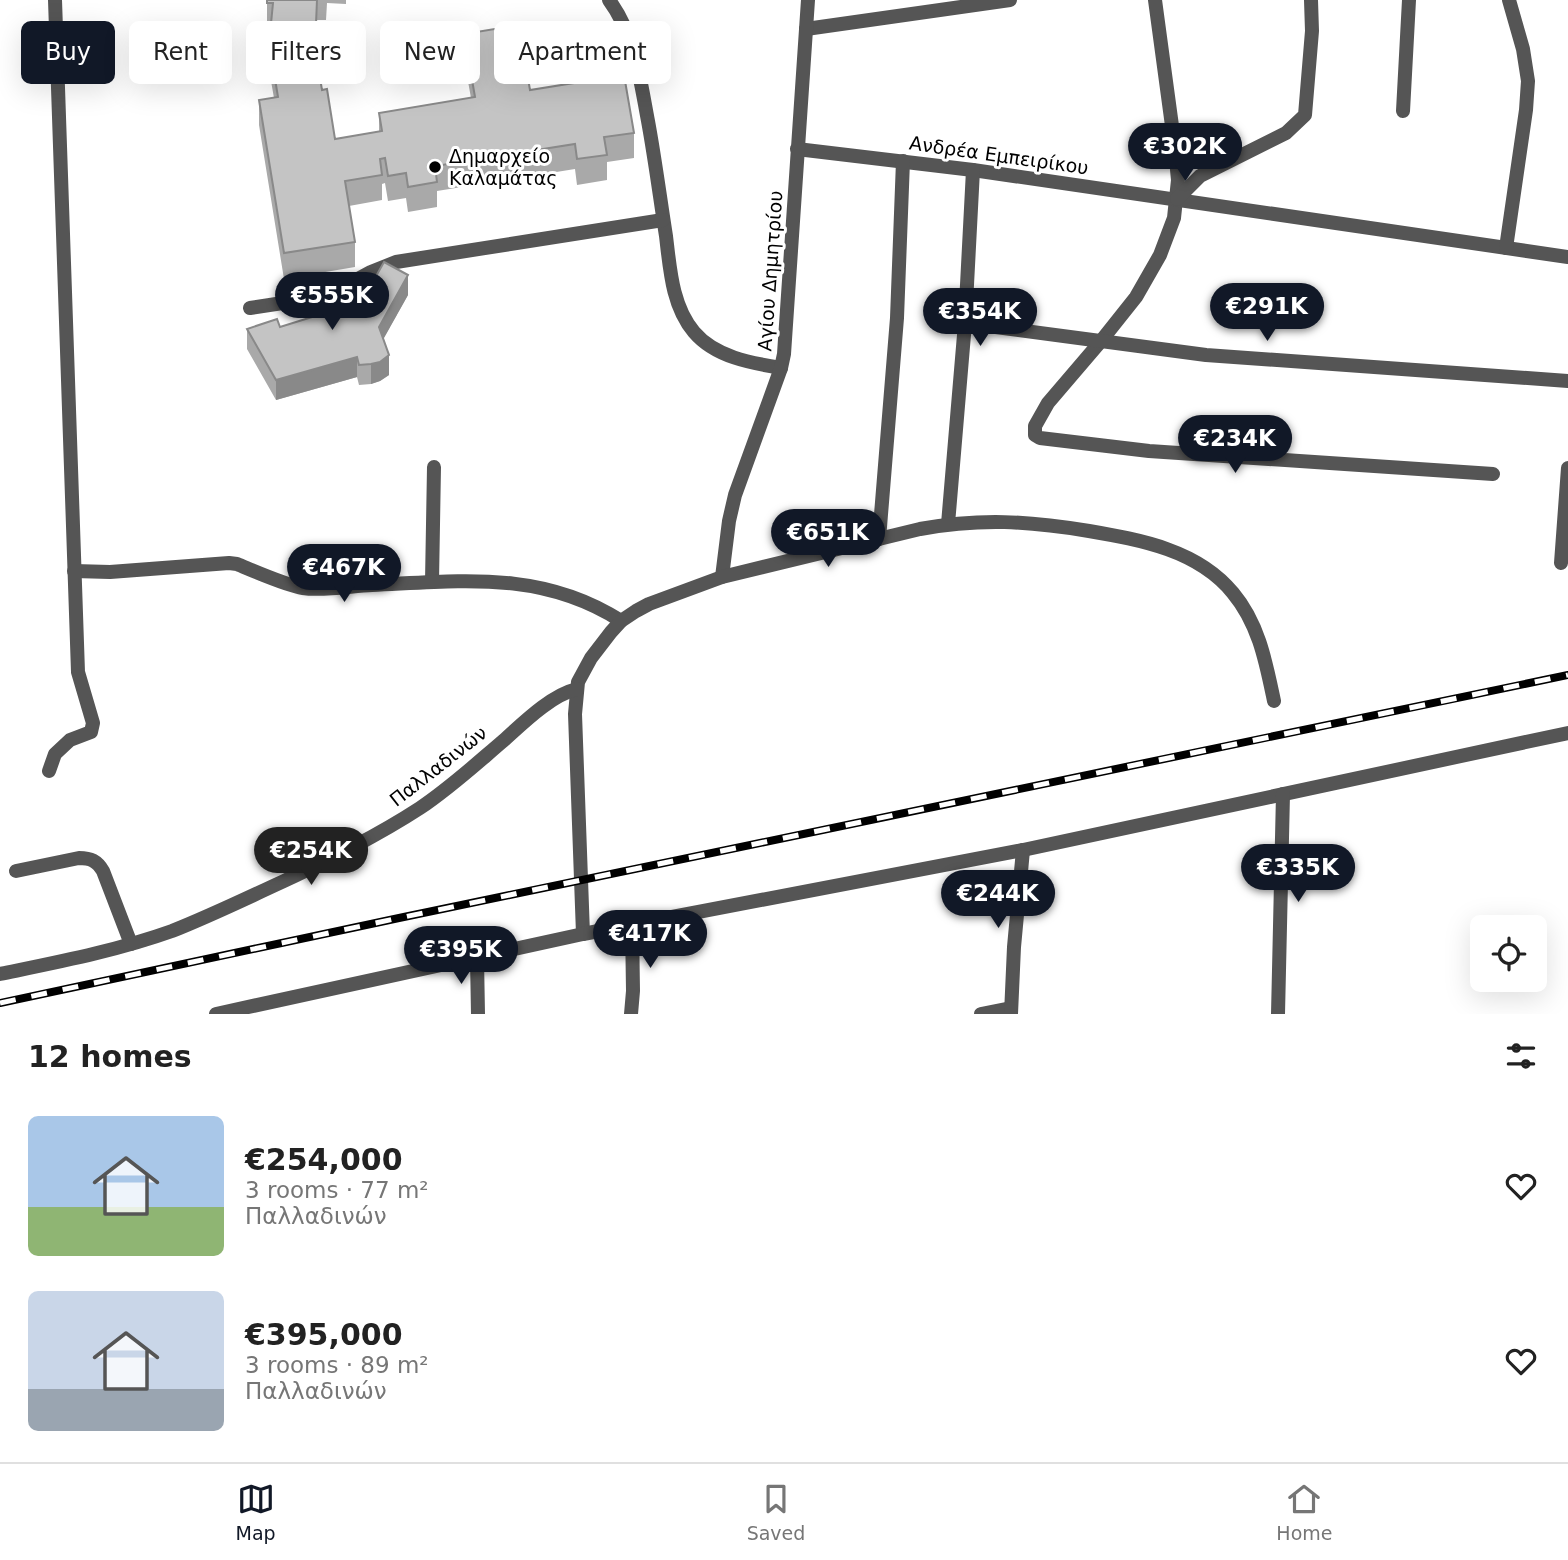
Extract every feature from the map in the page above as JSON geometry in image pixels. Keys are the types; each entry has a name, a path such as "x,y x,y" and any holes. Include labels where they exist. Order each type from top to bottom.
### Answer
{"street":[{"path":"49,771 55,754 70,740 91,732 93,723 78,672 55,0"},
{"path":"609,0 625,26 640,79 674,292 681,314 695,334 727,355 747,362 781,368"},
{"name":"Αγίου Δημητρίου","path":"722,577 734,495 781,368 808,0"},
{"path":"806,29 1010,0"},
{"path":"1155,0 1178,180 1174,218 1166,241 1136,297 1048,403 1035,425 1035,435 1040,438 1149,451 1493,474"},
{"path":"1177,199 1200,176 1286,133 1305,115 1312,31 1311,0"},
{"path":"1403,111 1409,0"},
{"path":"1506,248 1528,81 1523,49 1509,0"},
{"name":"Ανδρέα Εμπειρίκου","path":"797,149 973,170 1568,257"},
{"path":"879,539 897,318 904,161"},
{"path":"948,524 965,323 973,170"},
{"path":"250,308 309,299 336,291 396,262 663,220"},
{"path":"965,323 1247,359 1568,381"},
{"path":"432,582 434,467"},
{"path":"1561,563 1568,468"},
{"path":"583,934 576,689 600,644 621,621 649,604 722,577 948,524 1004,521 1056,526 1157,545 1190,559 1218,578 1233,593 1245,610 1259,641 1275,701"},
{"path":"74,570 110,572 229,563 304,588 493,581 547,589 589,602 621,621"},
{"name":"Παλλαδινών","path":"0,974 73,959 165,934 333,857 422,807 458,780 526,720 570,690 576,689"},
{"path":"216,1014 632,924 1024,850 1568,733"},
{"path":"1278,1014 1283,794"},
{"path":"981,1014 1011,1011 1014,947 1024,850"},
{"path":"16,871 79,858 89,858 98,863 131,944"},
{"path":"631,1014 632,924"},
{"path":"477,958 478,1014"}],"building":[{"name":"Δημαρχείο Καλαμάτας","path":"267,0 317,0 316,21 271,21 273,3 267,3"},
{"name":"Δημαρχείο Καλαμάτας","path":"494,29 494,84 529,84 530,90 568,84 626,84 634,133 604,137 607,155 577,159 575,144 435,166 437,182 408,187 406,173 388,176 385,158 380,159 382,175 345,181 355,242 284,253 259,100 278,97 276,84 321,84 322,90 327,89 335,139 382,131 379,113 475,97 473,84 480,84 480,31"},
{"path":"384,262 408,275 379,327 389,355 380,362 359,365 357,357 276,380 247,329 277,319 280,327 341,308 340,304 360,298 362,301"}],"railway":[{"path":"0,1003 1568,675"}],"place":[{"name":"Δημαρχείο Καλαμάτας","path":"435,167"}]}
